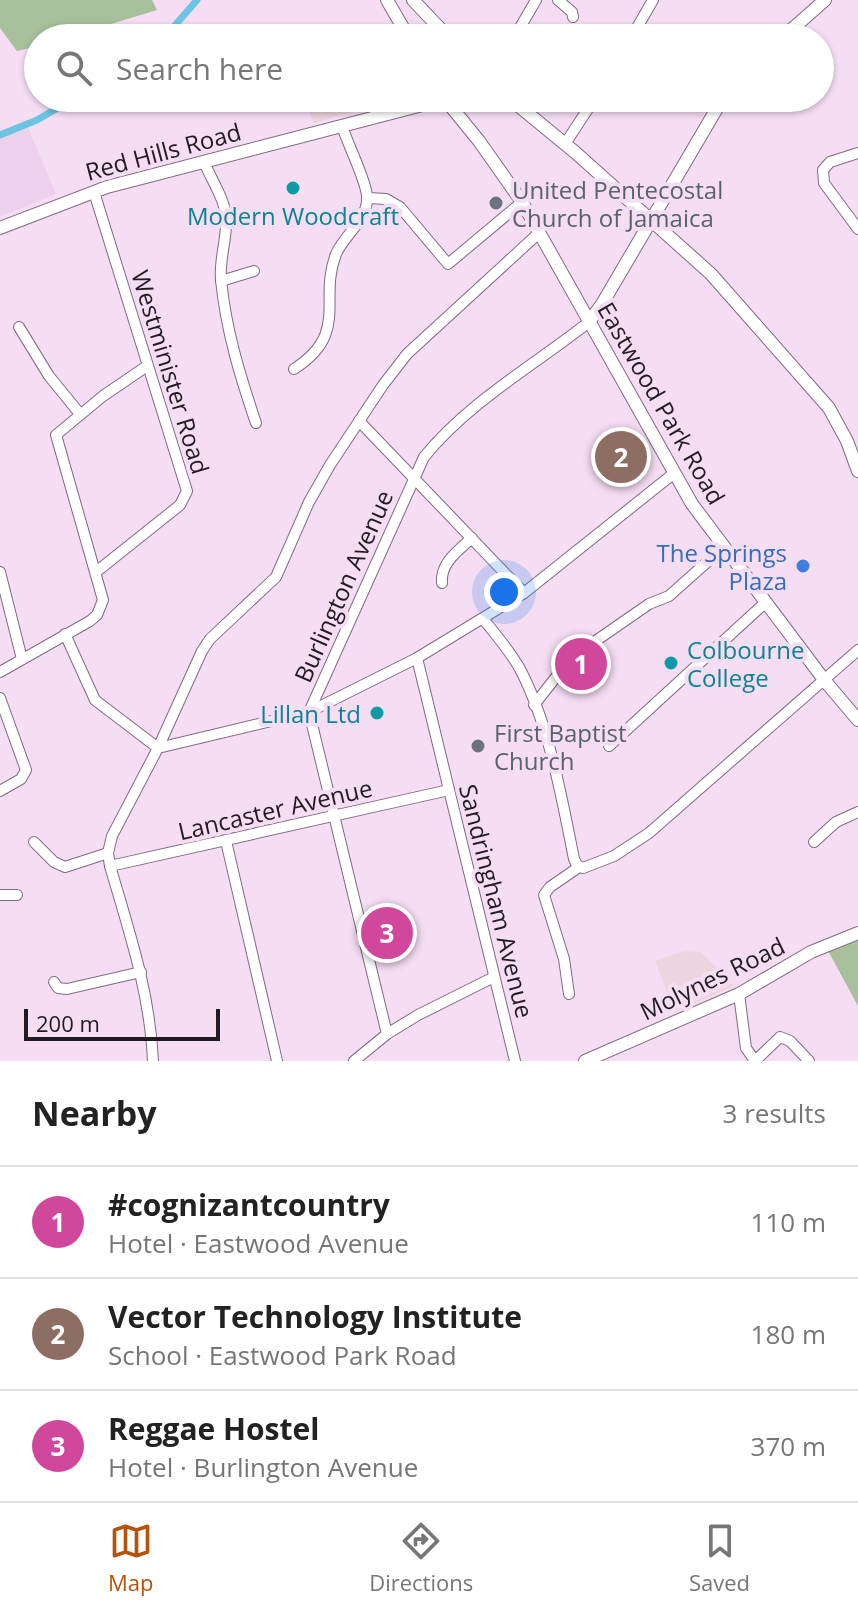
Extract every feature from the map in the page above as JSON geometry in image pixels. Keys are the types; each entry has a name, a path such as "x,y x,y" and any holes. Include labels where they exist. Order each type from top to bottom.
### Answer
{"main road":[{"path":"413,0 436,24"},
{"path":"798,24 825,0"},
{"path":"389,1 401,24"},
{"name":"Red Hills Road","path":"0,228 94,192 391,112"},
{"path":"446,112 477,137"},
{"name":"Eastwood Park Road","path":"455,112 477,137 522,202 673,474 724,547 858,720"},
{"path":"526,112 711,274 829,408 847,441 858,471"},
{"path":"589,322 714,112"},
{"name":"Molynes Road","path":"585,1061 739,994 811,952 858,933"}],"street":[{"path":"522,24 536,0"},
{"path":"558,0 572,12 573,17"},
{"path":"639,24 653,0"},
{"path":"565,144 586,112"},
{"path":"294,369 311,358 325,337 336,255 361,218 368,198 342,126"},
{"path":"858,153 830,162 823,170 823,177 858,229"},
{"path":"204,162 226,219 221,281 233,356 256,423"},
{"name":"Westminister Road","path":"94,192 186,486 186,497 180,505 96,572"},
{"path":"368,198 386,199 400,207 448,264 522,202"},
{"path":"153,1061 149,1009 141,972 110,866 108,853 112,836 158,748 202,651 210,639 276,577 309,502 359,421 407,354 540,232"},
{"path":"221,281 254,271"},
{"name":"Burlington Avenue","path":"387,1034 309,712 424,457 461,418 589,322"},
{"path":"19,327 49,376 80,414"},
{"path":"0,672 90,621 101,608 103,600 96,572 56,435 147,366"},
{"path":"359,421 524,593"},
{"path":"158,748 309,712 417,658 524,593 673,474"},
{"path":"442,583 442,572 449,560 472,538"},
{"path":"534,705 571,658 649,604 669,596 724,547"},
{"path":"0,572 22,659"},
{"path":"609,746 766,602"},
{"path":"484,620 518,666 534,705 549,749 574,859 579,867"},
{"path":"65,634 95,700 158,748"},
{"path":"569,994 564,959 544,895 550,887 579,867 586,868 614,856 649,833 858,650"},
{"name":"Sandringham Avenue","path":"417,658 515,1061"},
{"path":"0,698 26,770 21,779 0,791"},
{"name":"Lancaster Avenue","path":"110,866 449,790"},
{"path":"814,842 836,822 858,812"},
{"path":"226,841 277,1061"},
{"path":"34,842 54,862 65,867 108,853"},
{"path":"0,895 17,895"},
{"path":"54,982 58,988 67,989 141,972"},
{"path":"354,1061 387,1034 455,995 494,977"},
{"path":"739,994 747,1052 755,1061 780,1037 790,1041 809,1061"}],"shaded area":[{"path":"309,112 352,112 314,123"},
{"path":"27,125 56,194 0,217 0,139"},
{"path":"684,951 701,952 734,986 675,1012 655,961"}],"green space":[{"path":"0,0 152,0 157,10 111,24 24,24 24,49 17,51 0,28"},
{"path":"858,938 858,1006 826,947"}],"waterway":[{"path":"176,24 197,0"},
{"path":"0,135 51,112"}],"place":[{"name":"Modern Woodcraft","path":"293,188"},
{"name":"United Pentecostal Church of Jamaica","path":"496,203"},
{"name":"Vector Technology Institute","path":"621,457"},
{"name":"The Springs Plaza","path":"803,566"},
{"name":"Colbourne College","path":"671,663"},
{"name":"#cognizantcountry","path":"581,664"},
{"name":"Lillan Ltd","path":"377,713"},
{"name":"First Baptist Church","path":"478,746"},
{"name":"Reggae Hostel","path":"387,933"}]}
